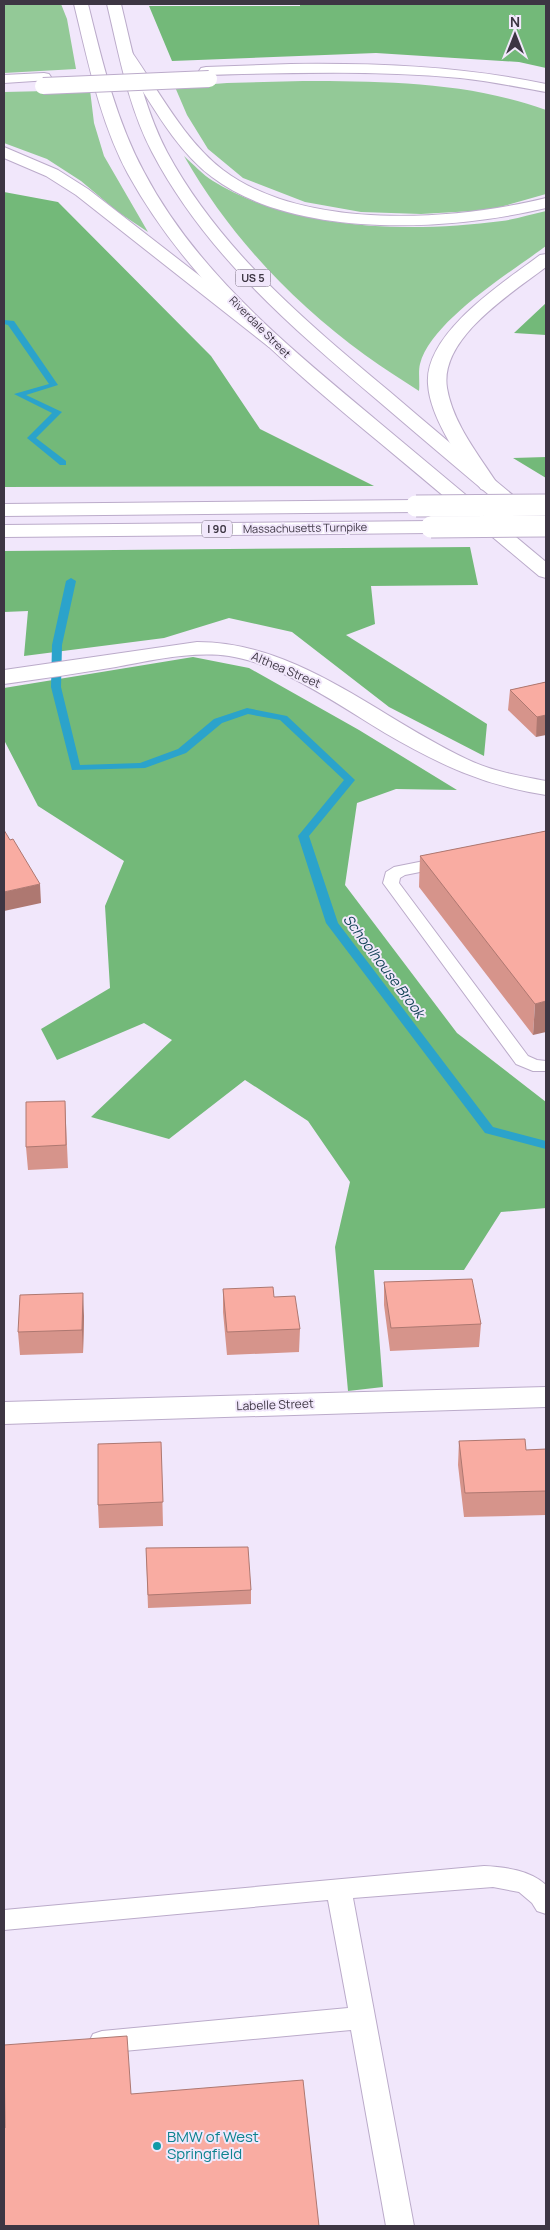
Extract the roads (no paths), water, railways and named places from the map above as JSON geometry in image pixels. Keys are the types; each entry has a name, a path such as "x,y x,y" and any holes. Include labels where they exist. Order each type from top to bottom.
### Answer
{"main road":[{"name":"Riverdale Street","path":"81,4 109,106 135,171 155,206 182,242 214,281 275,343 546,572"},
{"name":"US 5","path":"114,4 144,116 159,150 191,206 213,235 261,288 336,357 546,532"},
{"path":"126,54 182,137 197,154 220,175 235,185 261,197 326,214 411,221 482,217 516,212 546,203"},
{"path":"4,79 43,81 208,75 307,68 387,69 482,77 546,88"},
{"path":"208,75 413,80 502,91 546,103"},
{"path":"4,87 43,81"},
{"path":"4,152 52,173 82,192 275,343"},
{"path":"488,485 455,433 443,408 437,377 440,364 445,351 462,328 507,288 546,259"},
{"name":"Massachusetts Turnpike","path":"4,510 546,505"},
{"name":"Massachusetts Turnpike","path":"4,531 546,526"},
{"name":"Althea Street","path":"4,678 181,650 212,648 243,652 308,678 424,746 470,769 506,782 546,788"},
{"name":"Labelle Street","path":"4,1413 546,1397"}],"lane":[{"path":"461,858 400,871 392,876 391,883 522,1060 533,1065 546,1066"},
{"path":"4,1920 484,1876 507,1877 528,1885 544,1899 546,1904"},
{"path":"340,1889 400,2226"},
{"path":"81,2044 363,2018"}],"waterway":[{"name":"Schoolhouse Brook","path":"4,322 11,323 54,385 18,394 58,412 31,438 63,463"},
{"name":"Schoolhouse Brook","path":"71,581 57,645 56,687 76,768 141,766 182,751 218,721 247,711 283,718 350,780 303,836 332,923 489,1130 546,1145"}],"place":[{"name":"BMW of West Springfield","path":"157,2146"}]}
